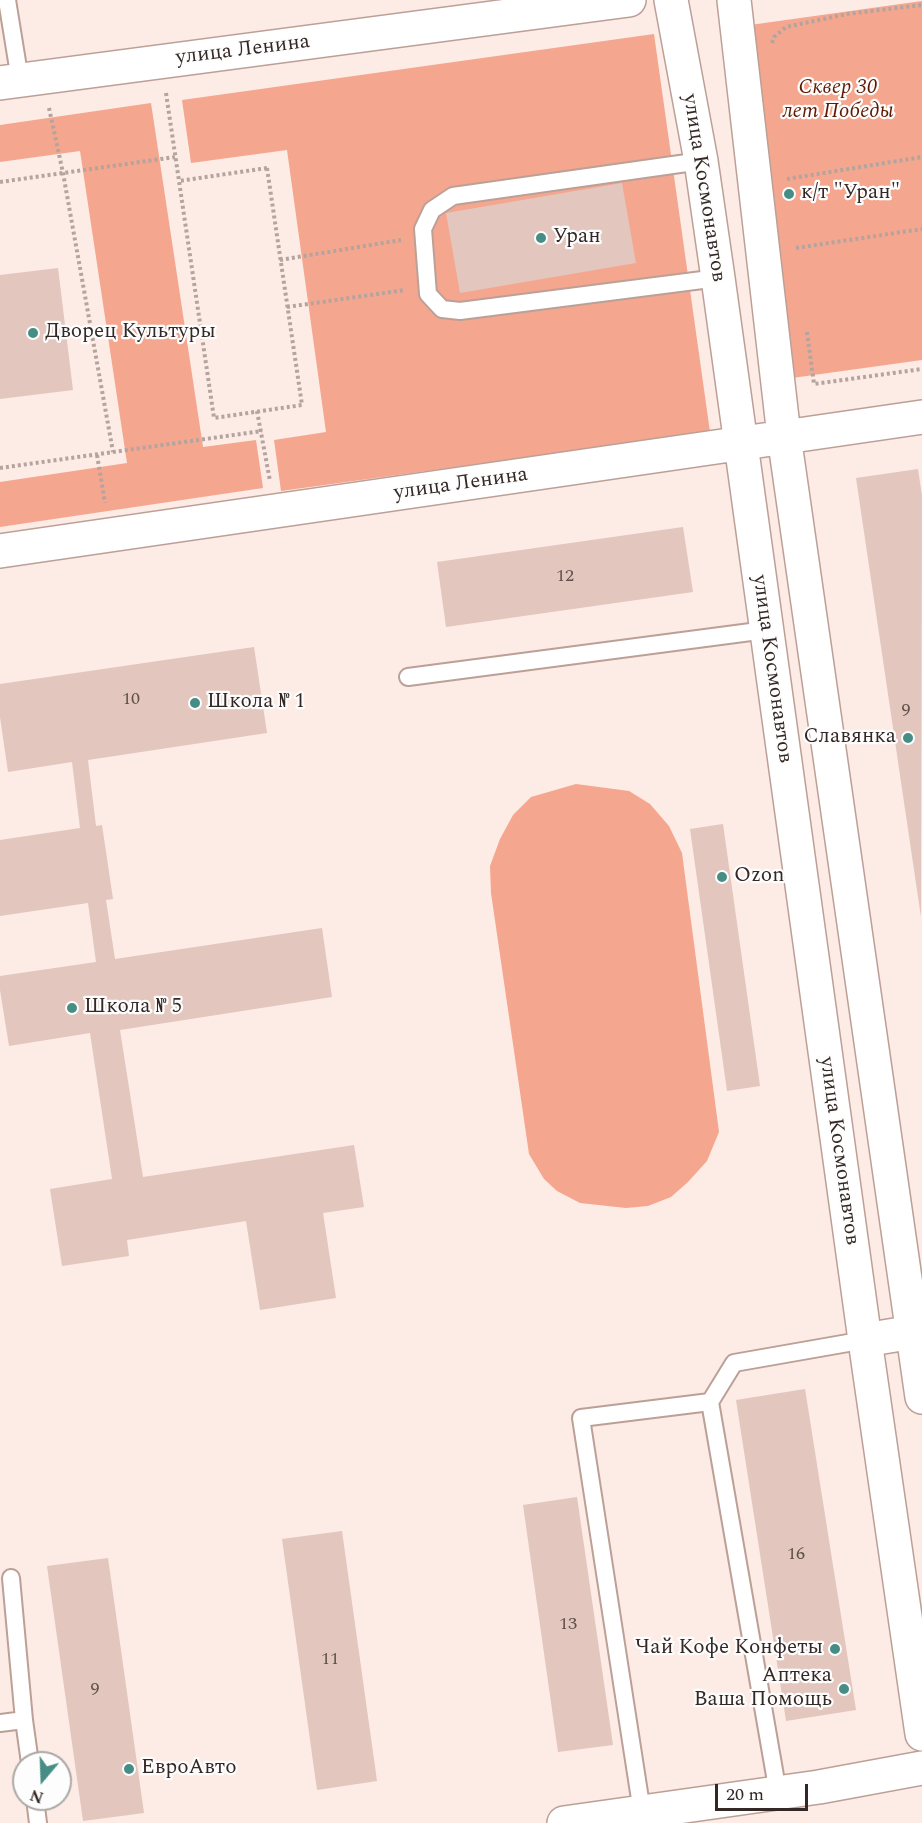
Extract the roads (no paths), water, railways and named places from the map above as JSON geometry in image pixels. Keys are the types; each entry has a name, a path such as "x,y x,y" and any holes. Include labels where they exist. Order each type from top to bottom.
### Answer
{"street":[{"name":"улица Ленина","path":"10,81 629,0"},
{"name":"улица Космонавтов","path":"671,0 701,160 739,444 922,1734"},
{"path":"734,0 784,436 913,1267 913,1332 922,1396"},
{"name":"улица Ленина","path":"0,551 109,533 922,417"},
{"path":"865,1340 913,1332"},
{"path":"564,1823 778,1793 922,1768"}],"lane":[{"path":"7,0 10,81"},
{"path":"701,160 453,196 432,210 423,229 428,294 442,309 460,311 718,278"},
{"path":"408,677 766,630"},
{"path":"778,1793 710,1402 734,1363 865,1340"},
{"path":"642,1812 581,1418 710,1402"},
{"path":"11,1578 28,1751"},
{"path":"0,1723 24,1720"}],"place":[{"name":"к/т \"Уран\"","path":"789,194"},
{"name":"Уран","path":"541,238"},
{"name":"Дворец Культуры","path":"33,333"},
{"name":"Школа № 1","path":"195,703"},
{"name":"Славянка","path":"908,738"},
{"name":"Ozon","path":"722,877"},
{"name":"Школа № 5","path":"72,1008"},
{"name":"Чай Кофе Конфеты","path":"835,1649"},
{"name":"Аптека Ваша Помощь","path":"844,1689"},
{"name":"ЕвроАвто","path":"129,1769"}],"park label":[{"name":"Сквер 30 лет Победы","path":"838,101"}]}
